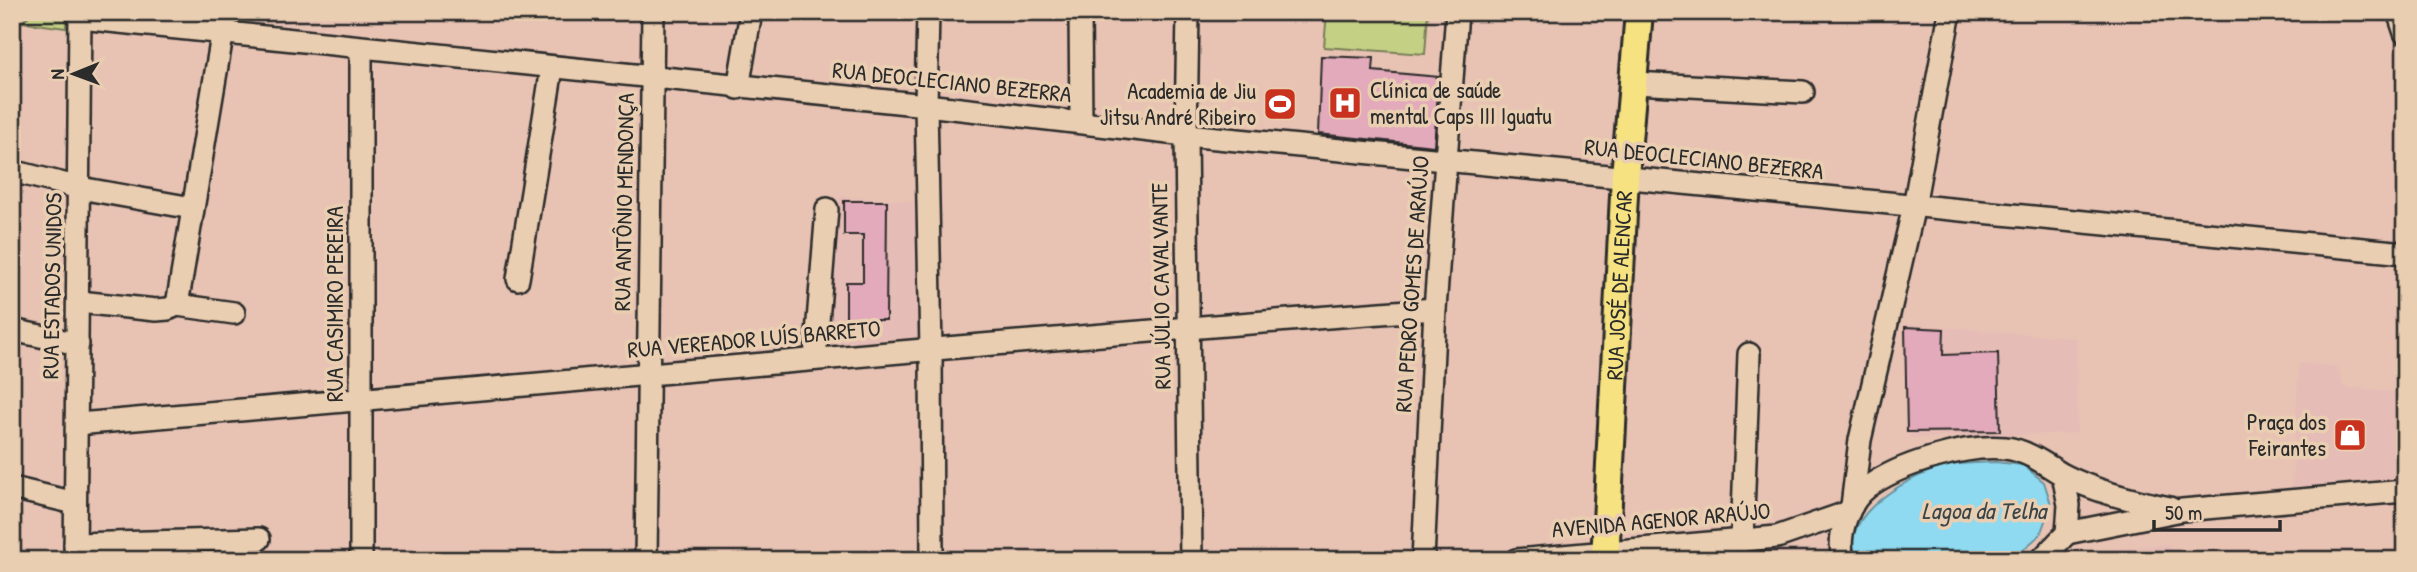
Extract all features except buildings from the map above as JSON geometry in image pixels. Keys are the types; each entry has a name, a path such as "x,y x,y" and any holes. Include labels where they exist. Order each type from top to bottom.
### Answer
{"main road":[{"name":"RUA JOSÉ DE ALENCAR","path":"1605,556 1625,177 1639,12"}],"street":[{"path":"177,305 226,12"},
{"name":"RUA ANTÔNIO MENDONÇA","path":"646,560 653,12"},
{"path":"738,88 751,12"},
{"path":"928,12 926,105 932,560"},
{"path":"1080,12 1081,122"},
{"name":"RUA JÚLIO CAVALVANTE","path":"1188,12 1186,135 1191,560"},
{"name":"RUA PEDRO GOMES DE ARAÚJO","path":"1423,560 1435,309 1457,12"},
{"path":"1843,560 1843,527 1851,509 1860,440 1914,206 1950,12"},
{"path":"2398,12 2405,33"},
{"name":"RUA DEOCLECIANO BEZERRA","path":"80,15 222,34 926,105 1186,135 2405,253"},
{"name":"RUA ESTADOS UNIDOS","path":"75,552 80,15"},
{"name":"RUA CASIMIRO PEREIRA","path":"361,49 361,560"},
{"path":"518,279 552,68"},
{"path":"1634,83 1803,92"},
{"path":"12,171 80,188 192,208"},
{"path":"815,359 827,209"},
{"path":"79,303 156,310 177,305 234,313"},
{"name":"RUA VEREADOR LUÍS BARRETO","path":"77,424 1188,327 1435,309"},
{"path":"12,330 78,344"},
{"path":"1742,541 1749,354"},
{"path":"1860,440 1870,458 1893,473"},
{"name":"AVENIDA AGENOR ARAÚJO","path":"1516,560 1605,556 1777,537 1851,509 1866,488 1921,461 1951,453 2005,448 2035,458 2090,488 2133,501 2182,510"},
{"path":"2041,560 2067,533 2069,505 2063,475"},
{"path":"12,488 75,503"},
{"name":"AVENIDA AGENOR ARAÚJO","path":"2067,533 2182,510 2405,491"},
{"path":"75,552 258,539"}],"shaded area":[{"path":"840,196 918,202 918,337 827,344"},
{"path":"1905,324 2076,338 2077,433 1910,438"},
{"name":"Praça dos Feirantes","path":"2299,363 2338,367 2344,387 2405,393 2405,478 2292,487"},
{"path":"2169,544 2171,560 2072,560 2083,552"}],"green space":[{"path":"33,12 66,12 66,28 22,22"},
{"path":"1327,12 1428,12 1425,54 1324,47"}],"water":[{"name":"Lagoa da Telha","path":"1995,462 2023,465 2044,482 2051,504 2040,535 2011,560 1858,560 1853,544 1857,527 1867,512 1882,498 1918,476 1936,469 1956,464"}],"place":[{"name":"Clínica de saúde mental Caps III Iguatu","path":"1345,103"},
{"name":"Academia de Jiu Jitsu André Ribeiro","path":"1280,104"},
{"name":"Praça dos Feirantes","path":"2350,435"}]}
